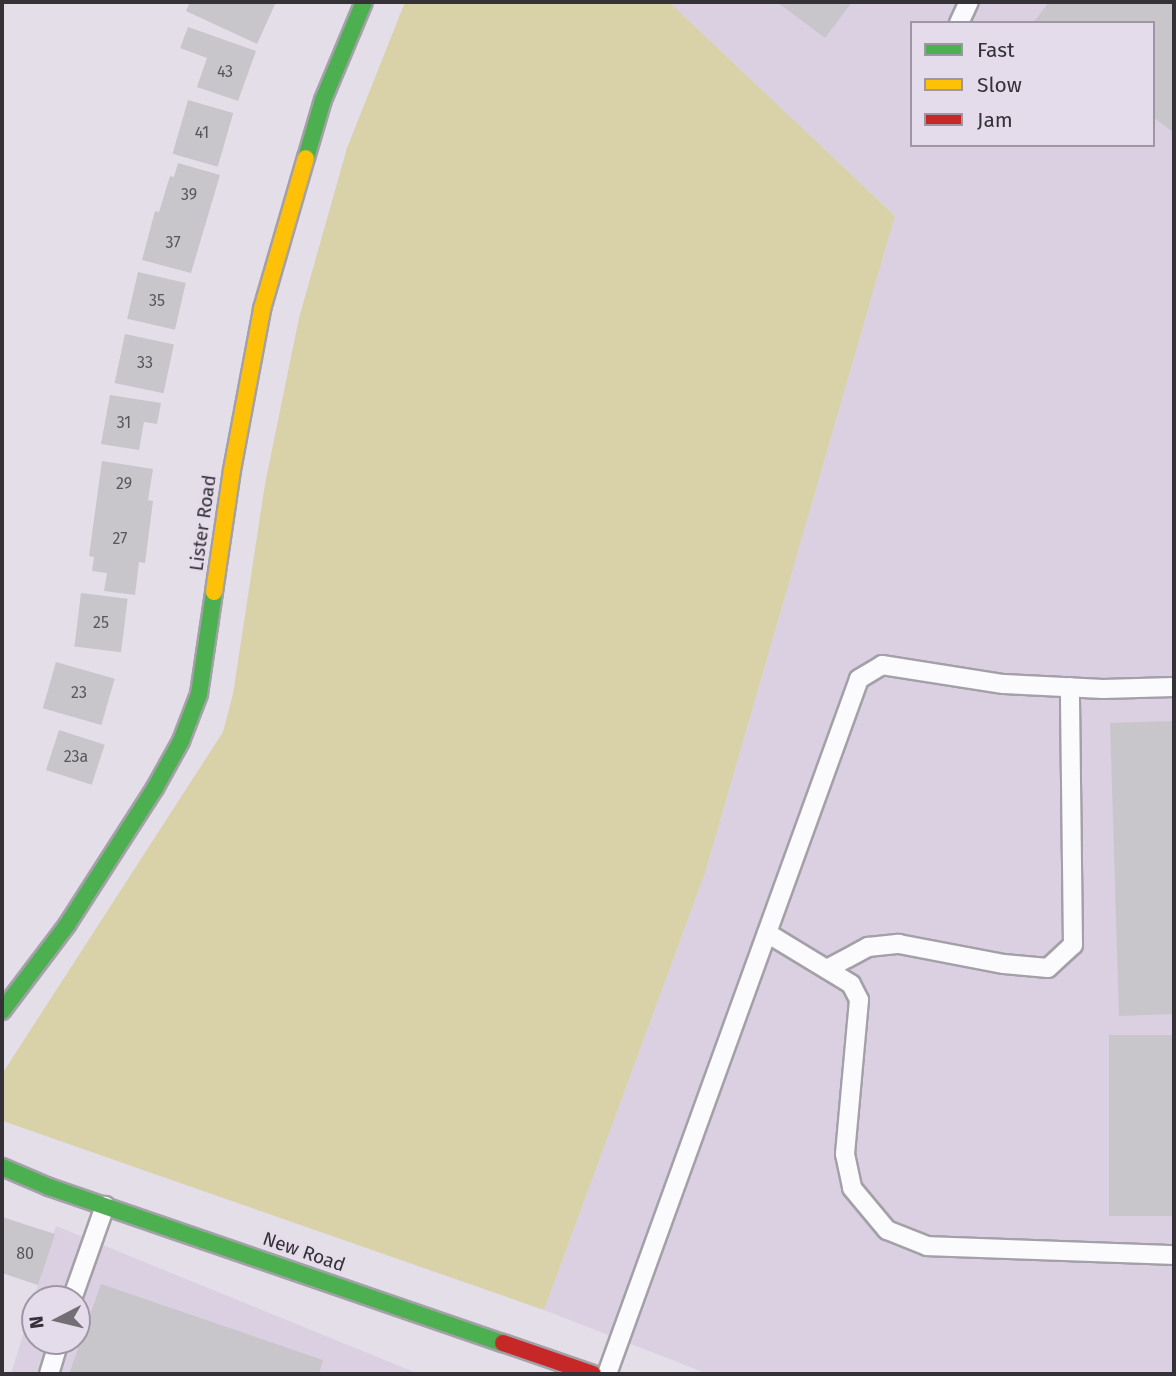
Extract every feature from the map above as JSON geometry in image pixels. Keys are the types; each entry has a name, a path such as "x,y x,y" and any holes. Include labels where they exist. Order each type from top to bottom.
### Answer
{"street":[{"name":"Lister Road","path":"2,1011 67,925 155,788 181,741 200,694 232,470 262,309 323,100 364,2"},
{"name":"New Road","path":"2,1167 105,1206 593,1374"}],"lane":[{"path":"960,21 970,2"},
{"path":"607,1374 859,679 882,665 1004,684 1174,687"},
{"path":"827,969 868,947 899,944 1004,964 1048,968 1073,944 1070,687"},
{"path":"767,933 851,984 859,1000 845,1154 852,1188 887,1230 927,1246 1174,1255"},
{"path":"77,1285 105,1206"},
{"path":"49,1374 55,1355"}],"shaded area":[{"path":"405,2 669,2 895,216 705,873 544,1310 3,1121 2,1074 223,732 233,694 265,484 299,318 347,148"},
{"path":"669,2 1174,2 1174,1374 708,1374 544,1310 705,873 895,216"},
{"path":"56,1226 419,1374 11,1374 21,1341 21,1355 91,1355 91,1285 38,1285"}],"building":[{"path":"190,2 276,2 257,44 186,11"},
{"path":"777,2 852,2 825,38"},
{"path":"1049,2 1174,2 1174,133 1155,119 1155,21 1035,21"},
{"path":"188,27 256,51 238,101 197,87 207,58 180,48"},
{"path":"188,100 233,113 218,167 173,154"},
{"path":"178,163 220,175 191,273 142,260 155,211 159,212 170,176 174,177"},
{"path":"138,272 186,283 175,330 127,319"},
{"path":"125,334 174,344 164,393 115,383"},
{"path":"110,395 161,403 157,424 144,422 139,450 101,444"},
{"path":"102,461 153,469 148,500 153,501 145,563 139,562 135,595 104,591 107,573 92,571 94,557 89,556"},
{"path":"81,593 128,599 121,652 74,647"},
{"path":"56,662 115,679 101,725 43,708"},
{"path":"1174,721 1174,1014 1119,1016 1110,723"},
{"path":"59,730 105,745 92,785 46,770"},
{"path":"1109,1035 1174,1035 1174,1216 1109,1216"},
{"path":"2,1217 55,1234 38,1285 2,1273"},
{"path":"101,1284 323,1360 319,1374 69,1374 76,1355 91,1355 91,1312"}],"traffic: fast":[{"path":"306,158 323,100 364,2"},
{"path":"2,1011 67,925 155,788 181,741 199,694 214,592"},
{"path":"2,1167 49,1187 503,1343"}],"traffic: slow":[{"path":"214,592 232,470 262,309 306,158"}],"traffic: jam":[{"path":"503,1343 593,1374"}]}
